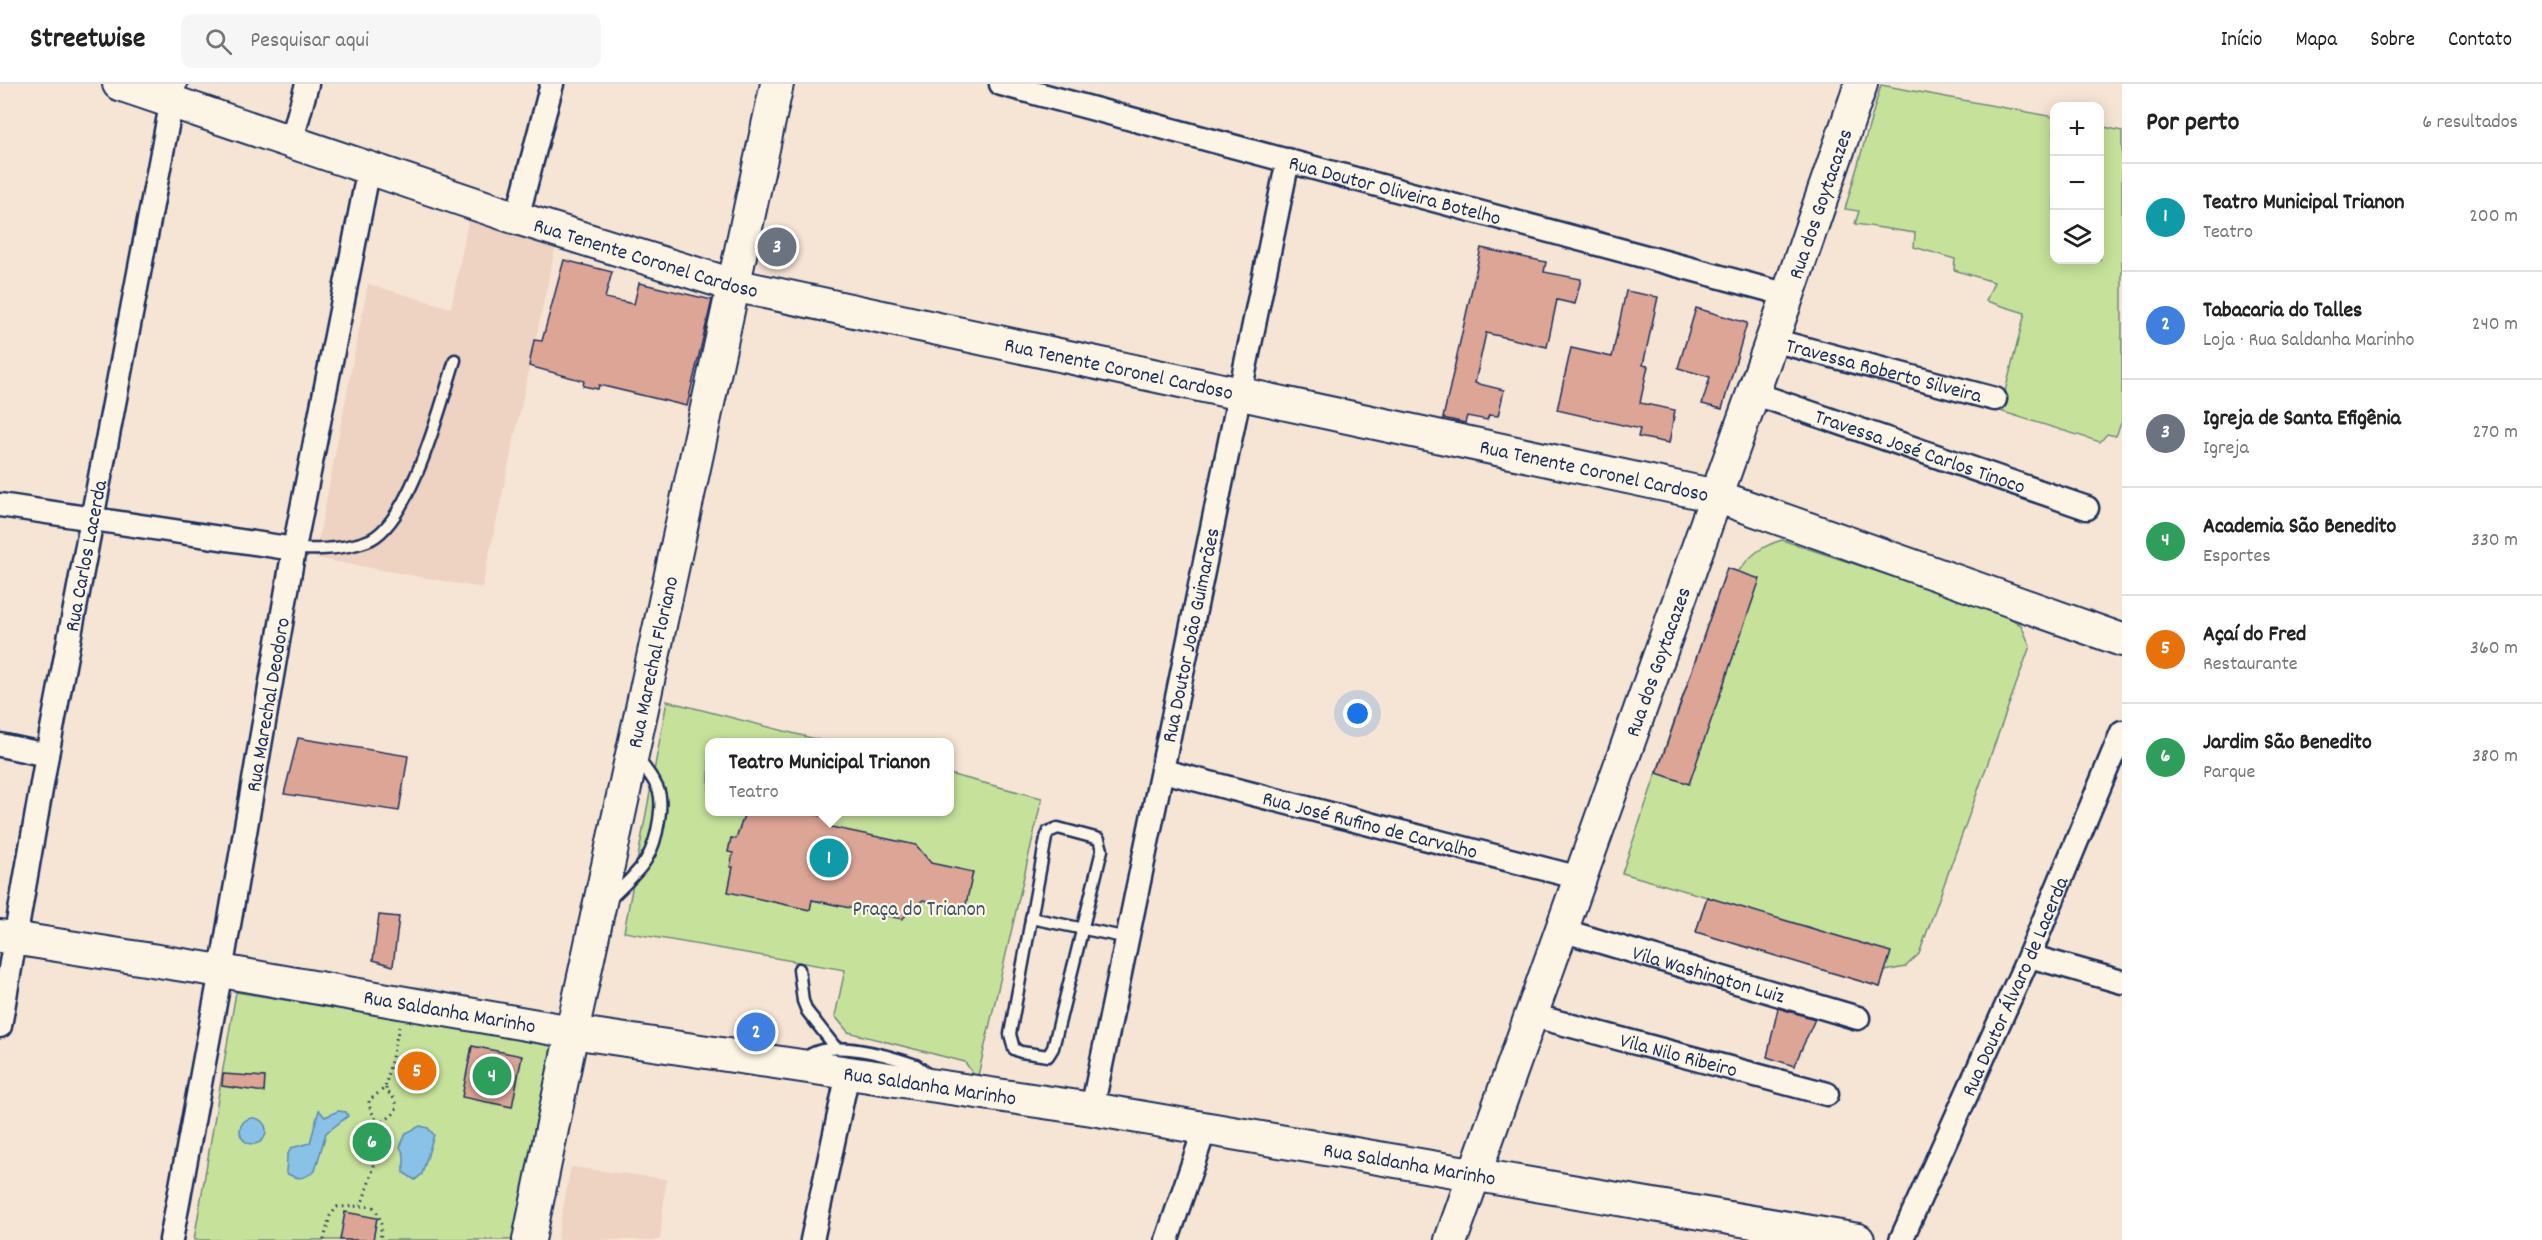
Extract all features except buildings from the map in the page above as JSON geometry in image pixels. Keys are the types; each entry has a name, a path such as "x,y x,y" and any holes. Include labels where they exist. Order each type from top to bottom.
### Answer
{"main road":[{"name":"Rua Tenente Coronel Cardoso","path":"119,84 173,93 291,143 517,218 734,285 1716,496 2122,640"},
{"name":"Rua Marechal Floriano","path":"529,1240 777,84"},
{"name":"Rua dos Goytacazes","path":"1451,1240 1861,84"},
{"name":"Rua Saldanha Marinho","path":"8,937 221,971 572,1032 800,1066 842,1061 932,1085 1092,1109 1858,1240"}],"street":[{"path":"291,143 307,84"},
{"path":"517,218 552,84"},
{"name":"Rua Doutor Oliveira Botelho","path":"1001,84 1788,295"},
{"name":"Rua Carlos Lacerda","path":"0,1026 8,937 47,755 173,93"},
{"name":"Rua Doutor João Guimarães","path":"1092,1109 1288,160"},
{"name":"Rua Marechal Deodoro","path":"171,1240 221,971 294,549 369,168"},
{"name":"Travessa Roberto Silveira","path":"1772,340 1995,399"},
{"name":"Travessa José Carlos Tinoco","path":"1753,393 2087,508"},
{"path":"0,505 294,549"},
{"name":"Rua Doutor Álvaro de Lacerda","path":"1901,1240 2029,956 2122,732"},
{"path":"0,745 47,755"},
{"name":"Rua José Rufino de Carvalho","path":"1162,771 1580,878"},
{"name":"Vila Washington Luiz","path":"1561,930 1858,1018"},
{"path":"2029,956 2122,982"},
{"name":"Vila Nilo Ribeiro","path":"1531,1015 1827,1094"},
{"path":"812,1240 842,1061"},
{"path":"1167,1240 1205,1128"}],"lane":[{"path":"294,549 315,550 368,541 384,530 416,480 456,360"},
{"path":"598,911 639,870 649,858 655,843 661,805 659,793 655,783 633,751"},
{"path":"1058,828 1099,838 1102,843 1051,1053 1048,1056 1014,1049 1010,1034 1031,918 1048,832 1058,828"},
{"path":"1031,918 1128,938"},
{"path":"799,969 803,1001 807,1011 842,1061"}],"path":[{"path":"377,1123 388,1120 395,1114 397,1108 394,1098 386,1091 386,1084 404,1002"},
{"path":"361,1206 378,1139 377,1123 369,1109 369,1100 385,1088 386,1084"},
{"path":"324,1240 330,1216 337,1207 361,1206 373,1207 380,1215 382,1228 380,1240"}],"shaded area":[{"path":"470,212 557,240 482,588 315,558 368,284 451,308"},
{"path":"571,1167 666,1179 660,1240 557,1240"}],"green space":[{"path":"1881,85 2050,116 2050,264 2104,264 2104,127 2122,131 2122,421 2116,436 2107,434 2100,442 2000,411 2025,313 1986,301 1994,282 1954,270 1955,259 1914,247 1915,233 1855,224 1859,211 1845,209"},
{"path":"1782,540 2002,613 2021,625 2030,646 1919,954 1905,967 1885,971 1880,987 1696,932 1707,897 1622,873 1727,568 1738,572 1757,551"},
{"name":"Praça do Trianon","path":"667,701 811,738 705,738 705,816 954,816 954,775 1042,798 977,1080 965,1062 848,1032 835,1016 845,970 624,932"},
{"path":"236,992 554,1044 514,1240 194,1240"}],"water":[{"path":"319,1110 325,1117 338,1111 346,1112 348,1116 326,1133 315,1171 301,1178 290,1175 286,1173 287,1156 291,1148 310,1143"},
{"path":"253,1118 262,1122 266,1131 262,1140 253,1144 244,1140 240,1131 244,1122"},
{"path":"420,1126 428,1128 434,1135 422,1174 415,1180 404,1173 404,1155 400,1147 406,1133"}],"place":[{"name":"Igreja de Santa Efigênia","path":"777,247"},
{"name":"Teatro Municipal Trianon","path":"829,858"},
{"name":"Tabacaria do Talles","path":"756,1032"},
{"name":"Açaí do Fred","path":"417,1071"},
{"name":"Academia São Benedito","path":"492,1076"},
{"name":"Jardim São Benedito","path":"372,1142"}]}
